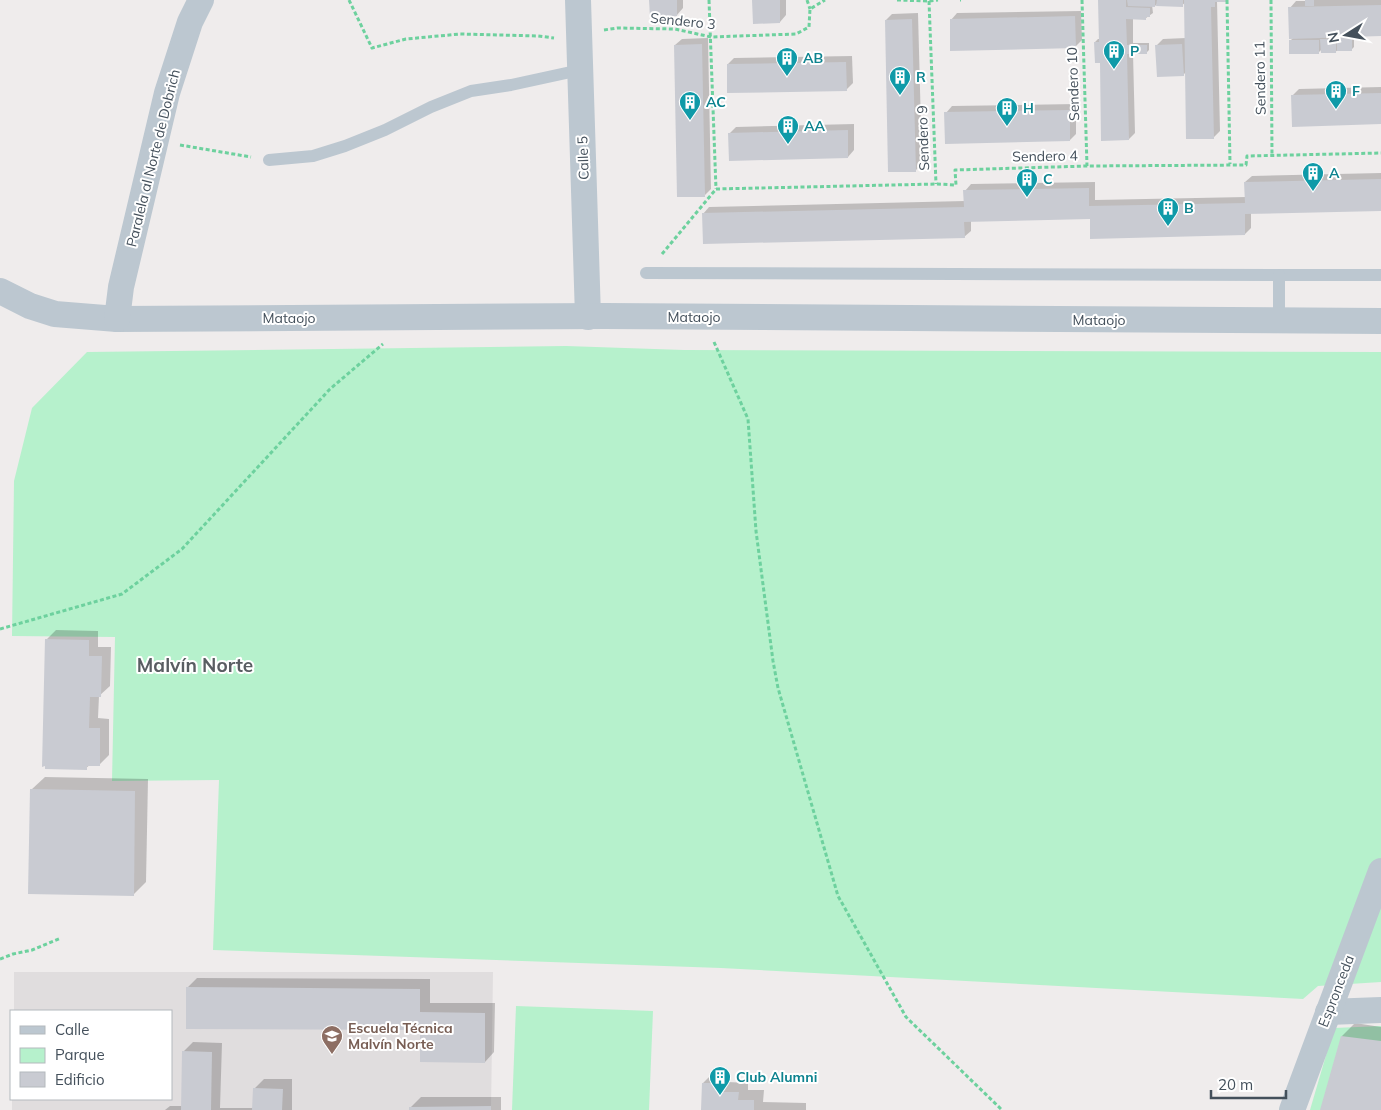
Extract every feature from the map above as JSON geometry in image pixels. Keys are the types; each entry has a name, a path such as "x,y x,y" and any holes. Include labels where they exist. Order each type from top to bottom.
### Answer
{"street":[{"name":"Paralela al Norte de Dobrich","path":"117,319 121,287 170,84 190,22 201,0"},
{"name":"Calle 5","path":"578,0 588,317"},
{"name":"Mataojo","path":"3,301 30,306 55,314 117,319 588,317 1279,322 1381,321"},
{"name":"Espronceda","path":"1292,1110 1381,871"},
{"path":"1328,1012 1381,1010"}],"lane":[{"path":"268,160 313,156 345,146 471,91 511,85 580,70"},
{"path":"646,273 1381,274"},
{"path":"1279,275 1279,322"}],"path":[{"name":"Sendero 3","path":"349,0 372,48 406,39 460,34 579,37 617,28 675,29 711,37 796,34 809,27 810,9"},
{"path":"709,0 711,37"},
{"path":"807,0 810,9 825,0"},
{"path":"897,0 938,0"},
{"name":"Sendero 10","path":"1082,0 1087,166"},
{"path":"1228,0 1230,164"},
{"name":"Sendero 11","path":"1271,0 1272,156"},
{"name":"Sendero 9","path":"929,1 936,184"},
{"name":"Sendero 4","path":"711,37 716,189 956,185 955,170 1087,166 1246,165 1247,156 1381,153"},
{"path":"156,140 268,160"},
{"path":"714,342 748,419 756,531 778,688 838,896 906,1017 1002,1110"},
{"path":"0,629 122,594 182,549 330,389 384,344"},
{"path":"0,959 32,950 61,938"}],"shaded area":[{"name":"Escuela Técnica Malvín Norte","path":"14,972 493,972 491,1110 12,1110 12,1100 172,1100 172,1010 14,1010"}],"green space":[{"path":"566,346 684,350 1381,352 1381,982 1318,986 1303,999 721,968 213,950 219,780 112,781 115,637 12,636 14,481 32,408 87,352"},
{"path":"516,1006 653,1011 649,1110 512,1110"},
{"path":"1381,1026 1381,1110 1310,1110 1334,1028"}],"building":[{"path":"649,0 677,0 677,16 650,17"},
{"path":"752,0 780,0 780,23 753,24"},
{"name":"P","path":"1098,0 1126,0 1126,7 1150,8 1150,17 1146,17 1146,20 1126,19 1127,45 1147,45 1147,54 1127,54 1129,140 1101,141 1100,63 1095,63 1094,42 1099,42"},
{"path":"1127,0 1155,0 1155,7 1128,6"},
{"path":"1157,0 1183,0 1183,7 1156,6"},
{"path":"1184,0 1226,0 1226,2 1215,2 1215,7 1211,7 1214,139 1186,139"},
{"path":"1305,0 1314,0 1314,6 1305,6"},
{"path":"1381,5 1381,36 1289,39 1288,7"},
{"path":"1075,16 1076,48 950,51 950,19"},
{"name":"R","path":"912,19 916,172 888,172 885,20"},
{"path":"1337,38 1352,38 1352,51 1337,51"},
{"path":"1320,39 1336,39 1336,53 1321,53"},
{"path":"1289,40 1319,40 1319,54 1289,54"},
{"name":"AC","path":"702,44 705,197 677,197 674,45"},
{"path":"1182,44 1184,76 1157,77 1155,45"},
{"name":"AB","path":"846,62 847,91 727,93 727,64"},
{"name":"F","path":"1381,93 1381,124 1292,127 1291,95"},
{"name":"H","path":"1070,110 1070,141 945,144 944,112"},
{"name":"AA","path":"848,130 848,158 729,161 728,133"},
{"path":"1381,179 1381,211 1245,214 1245,235 1090,239 1090,219 964,222 965,238 703,244 702,213 964,207 963,190 1089,188 1089,206 1245,203 1244,182"},
{"path":"45,639 89,640 89,656 102,656 101,697 90,697 89,728 100,728 100,766 87,766 87,770 45,769 45,766 42,767"},
{"path":"30,789 135,791 134,896 28,894"},
{"path":"186,987 420,989 420,1012 485,1013 485,1063 420,1062 420,1030 186,1029"},
{"path":"1341,1036 1381,1041 1381,1110 1320,1110"},
{"path":"182,1051 212,1052 211,1110 181,1110"},
{"name":"Club Alumni","path":"702,1083 718,1083 718,1092 739,1092 738,1100 754,1100 754,1110 701,1110"},
{"path":"253,1088 283,1089 282,1110 252,1110"},
{"path":"491,1106 491,1110 409,1110 409,1107"}],"place":[{"name":"P","path":"1114,70"},
{"name":"AB","path":"787,77"},
{"name":"R","path":"900,96"},
{"name":"F","path":"1336,110"},
{"name":"AC","path":"690,121"},
{"name":"H","path":"1007,127"},
{"name":"AA","path":"788,145"},
{"name":"A","path":"1313,192"},
{"name":"C","path":"1027,198"},
{"name":"B","path":"1168,227"},
{"name":"Escuela Técnica Malvín Norte","path":"332,1055"},
{"name":"Club Alumni","path":"720,1096"}],"district":[{"name":"Malvín Norte","path":"195,665"}]}
